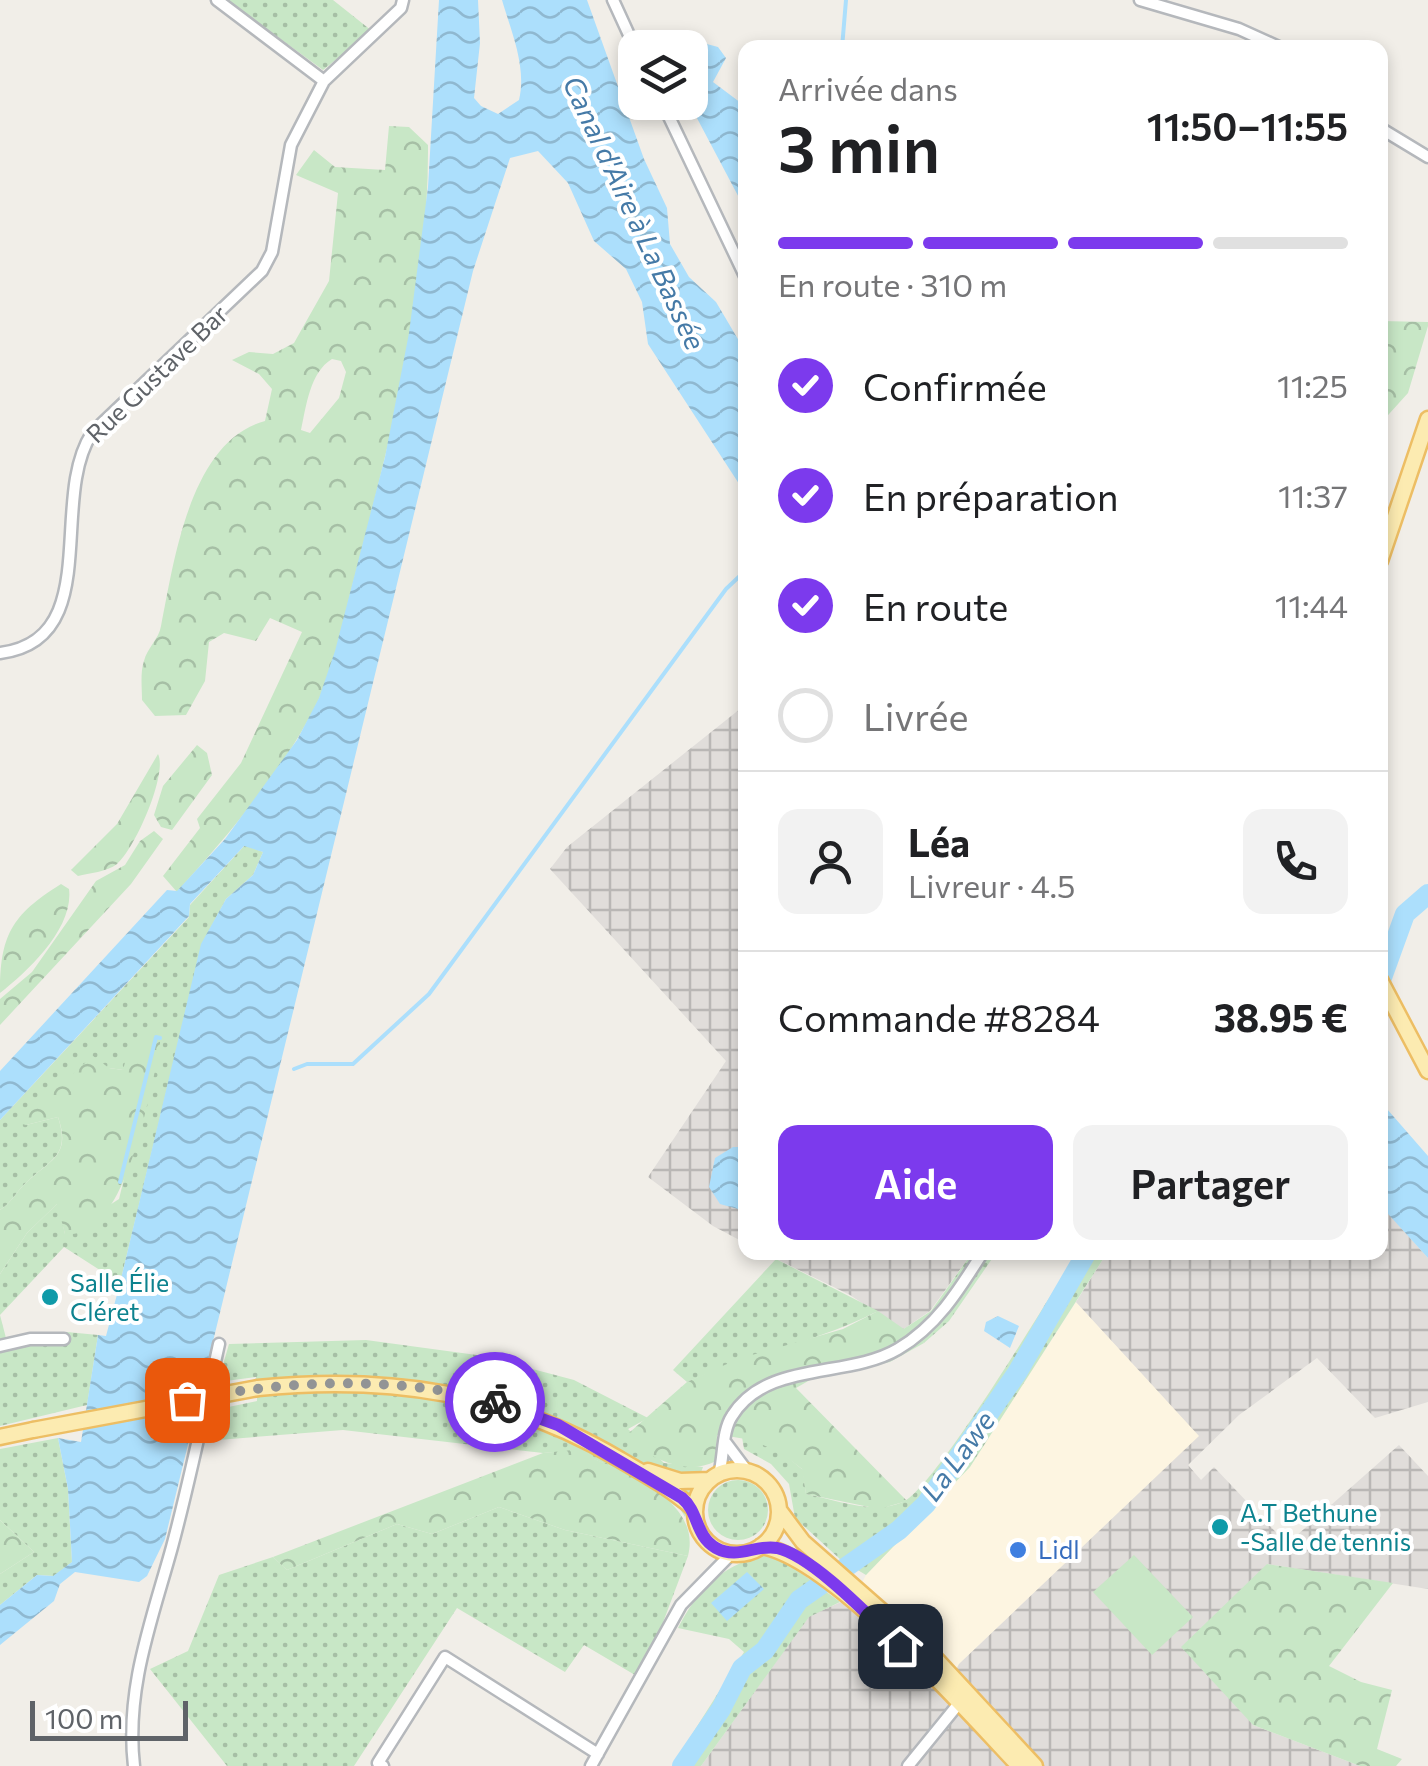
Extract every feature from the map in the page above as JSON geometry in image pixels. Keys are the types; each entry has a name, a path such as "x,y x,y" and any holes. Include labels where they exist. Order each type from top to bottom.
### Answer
{"main road":[{"path":"1388,537 1428,419"},
{"path":"1388,998 1428,1071"},
{"path":"0,1437 258,1388 350,1383 469,1395 558,1425 628,1464 695,1510 705,1538 732,1553 761,1546 781,1549 823,1569 934,1657 1035,1766"},
{"path":"628,1464 680,1481 747,1472 769,1485 779,1510 823,1569"},
{"path":"695,1510 714,1477"},
{"path":"761,1546 774,1531 779,1510"},
{"path":"845,1587 1019,1766"}],"street":[{"path":"216,0 324,82"},
{"name":"Rue Gustave Bar","path":"0,653 22,650 48,629 61,607 68,584 74,467 92,433 262,271 272,252 292,145 324,82 401,8 403,0"},
{"path":"613,0 627,30"},
{"path":"1140,0 1262,40"},
{"path":"671,120 738,261"},
{"path":"1388,133 1428,157"},
{"path":"714,1477 730,1418 756,1390 778,1380 852,1366 895,1351 945,1311 977,1260"},
{"path":"0,1346 30,1339 64,1339"},
{"path":"134,1766 131,1712 137,1672 172,1545 219,1344"},
{"path":"726,1443 747,1472"},
{"path":"591,1766 681,1605 732,1553"},
{"path":"383,1766 378,1763 445,1657 598,1754"},
{"path":"908,1766 960,1702"}],"shaded area":[{"path":"738,711 738,1239 713,1226 648,1177 726,1061 550,869 567,847"},
{"path":"1388,1213 1428,1258 1428,1402 1375,1418 1317,1358 1239,1415 1188,1465 1201,1480 1214,1467 1287,1544 1399,1445 1428,1476 1428,1589 1267,1564 1253,1725 1360,1766 701,1766 809,1616 855,1596 949,1683 959,1664 1199,1436 1076,1302 1103,1260 1388,1260"},
{"path":"778,1260 967,1260 930,1311 902,1330 850,1295"},
{"path":"1076,1302 1200,1436 959,1664 949,1684 855,1596 866,1575 970,1467"}],"green space":[{"path":"227,0 333,0 372,31 323,70"},
{"path":"389,126 409,127 428,145 422,253 406,360 335,655 317,703 288,754 235,825 177,892 163,876 200,828 197,819 241,763 302,632 270,618 256,641 224,633 209,642 205,681 186,715 155,716 142,700 144,661 160,631 180,538 203,478 219,452 240,433 265,421 272,389 259,374 232,360 249,352 273,354 294,343 329,281 338,193 296,175 314,150 335,167 385,170","holes":["332,359 341,361 346,372 339,398 310,433 301,430 319,372"]},
{"path":"1388,321 1428,322 1408,393 1388,415"},
{"path":"197,745 207,753 212,775 172,830 161,827 154,815 163,786"},
{"path":"158,754 154,794 141,828 124,856 108,869 78,876 71,870 117,824"},
{"path":"154,831 163,839 131,884 0,1025 0,999 32,972 96,881 125,865 140,841"},
{"path":"245,845 263,852 253,875 226,899 202,944 120,1283 64,1247 0,1315 0,1274 27,1233 58,1203 65,1234 119,1199 160,1033 123,1070 109,1068 26,1125 58,1117 60,1148 52,1161 0,1210 0,1120 189,917 190,905"},
{"path":"61,884 69,889 69,904 57,933 35,961 0,993 2,956 12,929 30,906"},
{"path":"144,1030 160,1033 160,1050 141,1129 119,1190 104,1214 86,1230 65,1234 57,1204 27,1233 0,1274 0,1210 61,1148 58,1117 26,1125 22,1124 23,1117 93,1056 109,1068 123,1070 130,1043"},
{"path":"775,1260 878,1311 687,1382 673,1370"},
{"path":"967,1260 991,1260 949,1321 924,1343 902,1330 931,1311"},
{"path":"1073,1260 1103,1260 970,1467 866,1575 841,1560 795,1518 789,1484 771,1464 744,1449 742,1437 774,1446 803,1470 806,1494 867,1507 903,1502 940,1463"},
{"path":"878,1311 924,1343 890,1362 810,1380 796,1388 907,1501 879,1509 806,1494 802,1469 773,1449 742,1438 717,1435 716,1461 691,1467 667,1462 622,1439 687,1382 738,1359 843,1329"},
{"path":"0,1315 6,1338 67,1332 98,1335 87,1405 0,1426"},
{"path":"366,1340 484,1356 574,1380 648,1418 628,1429 664,1463 703,1467 685,1517 680,1509 631,1477 580,1455 343,1430 205,1441 214,1410 257,1401 256,1377 218,1382 229,1344"},
{"path":"58,1438 68,1489 72,1562 54,1576 37,1575 0,1605 0,1574 34,1552 0,1520 0,1449"},
{"path":"573,1450 632,1476 670,1502 689,1535 688,1556 565,1530 499,1507 432,1534 397,1524 287,1570 273,1557 543,1453"},
{"path":"738,1480 759,1489 768,1510 759,1531 738,1540 717,1531 708,1510 717,1489"},
{"path":"499,1507 565,1530 688,1556 662,1625 635,1675 584,1645 565,1672 457,1608 354,1766 227,1766 150,1669 188,1651 219,1575 273,1557 287,1570 397,1524 432,1534"},
{"path":"0,1520 34,1552 0,1574"},
{"path":"1134,1555 1193,1617 1152,1655 1093,1592"},
{"path":"762,1556 780,1557 840,1602 809,1617 701,1766 672,1766 744,1652 729,1639 678,1628 711,1582 734,1566"},
{"path":"1267,1564 1393,1583 1329,1666 1361,1682 1392,1690 1377,1749 1402,1759 1396,1766 1360,1766 1253,1725 1181,1647"}],"water":[{"name":"Canal d'Aire à La Bassée","path":"439,0 478,0 480,43 474,98 498,114 519,100 521,88 517,49 502,0 587,0 618,86 618,120 630,120 667,208 670,244 689,277 716,302 738,339 738,482 648,344 642,302 626,269 594,241 568,183 538,151 510,158 473,271 165,1539 147,1576 139,1582 75,1572 60,1584 54,1601 0,1645 0,1605 37,1575 53,1576 72,1562 68,1489 58,1438 81,1442 98,1335 106,1336 120,1283 201,944 226,899 253,875 263,852 244,846 190,904 189,916 0,1120 0,1071 167,890 177,891 225,839 297,740 319,698 335,651 385,457 409,333 428,187"},
{"path":"708,44 718,47 726,58 713,82 738,101 738,196 698,120 708,120"},
{"path":"1388,1110 1428,1156 1428,1258 1388,1214"},
{"path":"738,1147 738,1209 720,1204 709,1187 715,1158"},
{"path":"998,1316 1019,1326 1010,1348 984,1331 986,1322"},
{"path":"747,1572 764,1589 727,1621 711,1603"}],"waterway":[{"path":"843,40 846,0"},
{"path":"294,1069 307,1064 353,1064 429,994 738,578"},
{"name":"La Lawe","path":"1388,961 1405,914 1428,894"},
{"path":"120,1182 156,1037 160,1038"},
{"name":"La Lawe","path":"682,1766 721,1709 742,1668 765,1650 799,1600 899,1530 926,1504 1017,1373 1082,1260"}],"way so far":[{"path":"187,1400 304,1383 350,1383 431,1389 495,1402"}],"place":[{"name":"Salle Élie Cléret","path":"50,1297"},
{"name":"A.T Bethune -Salle de tennis","path":"1220,1527"},
{"name":"Lidl","path":"1018,1550"}],"route":[{"path":"495,1402 558,1425 682,1498 695,1510 699,1530 717,1548 732,1553 761,1546 781,1549 801,1561 900,1646"}]}
